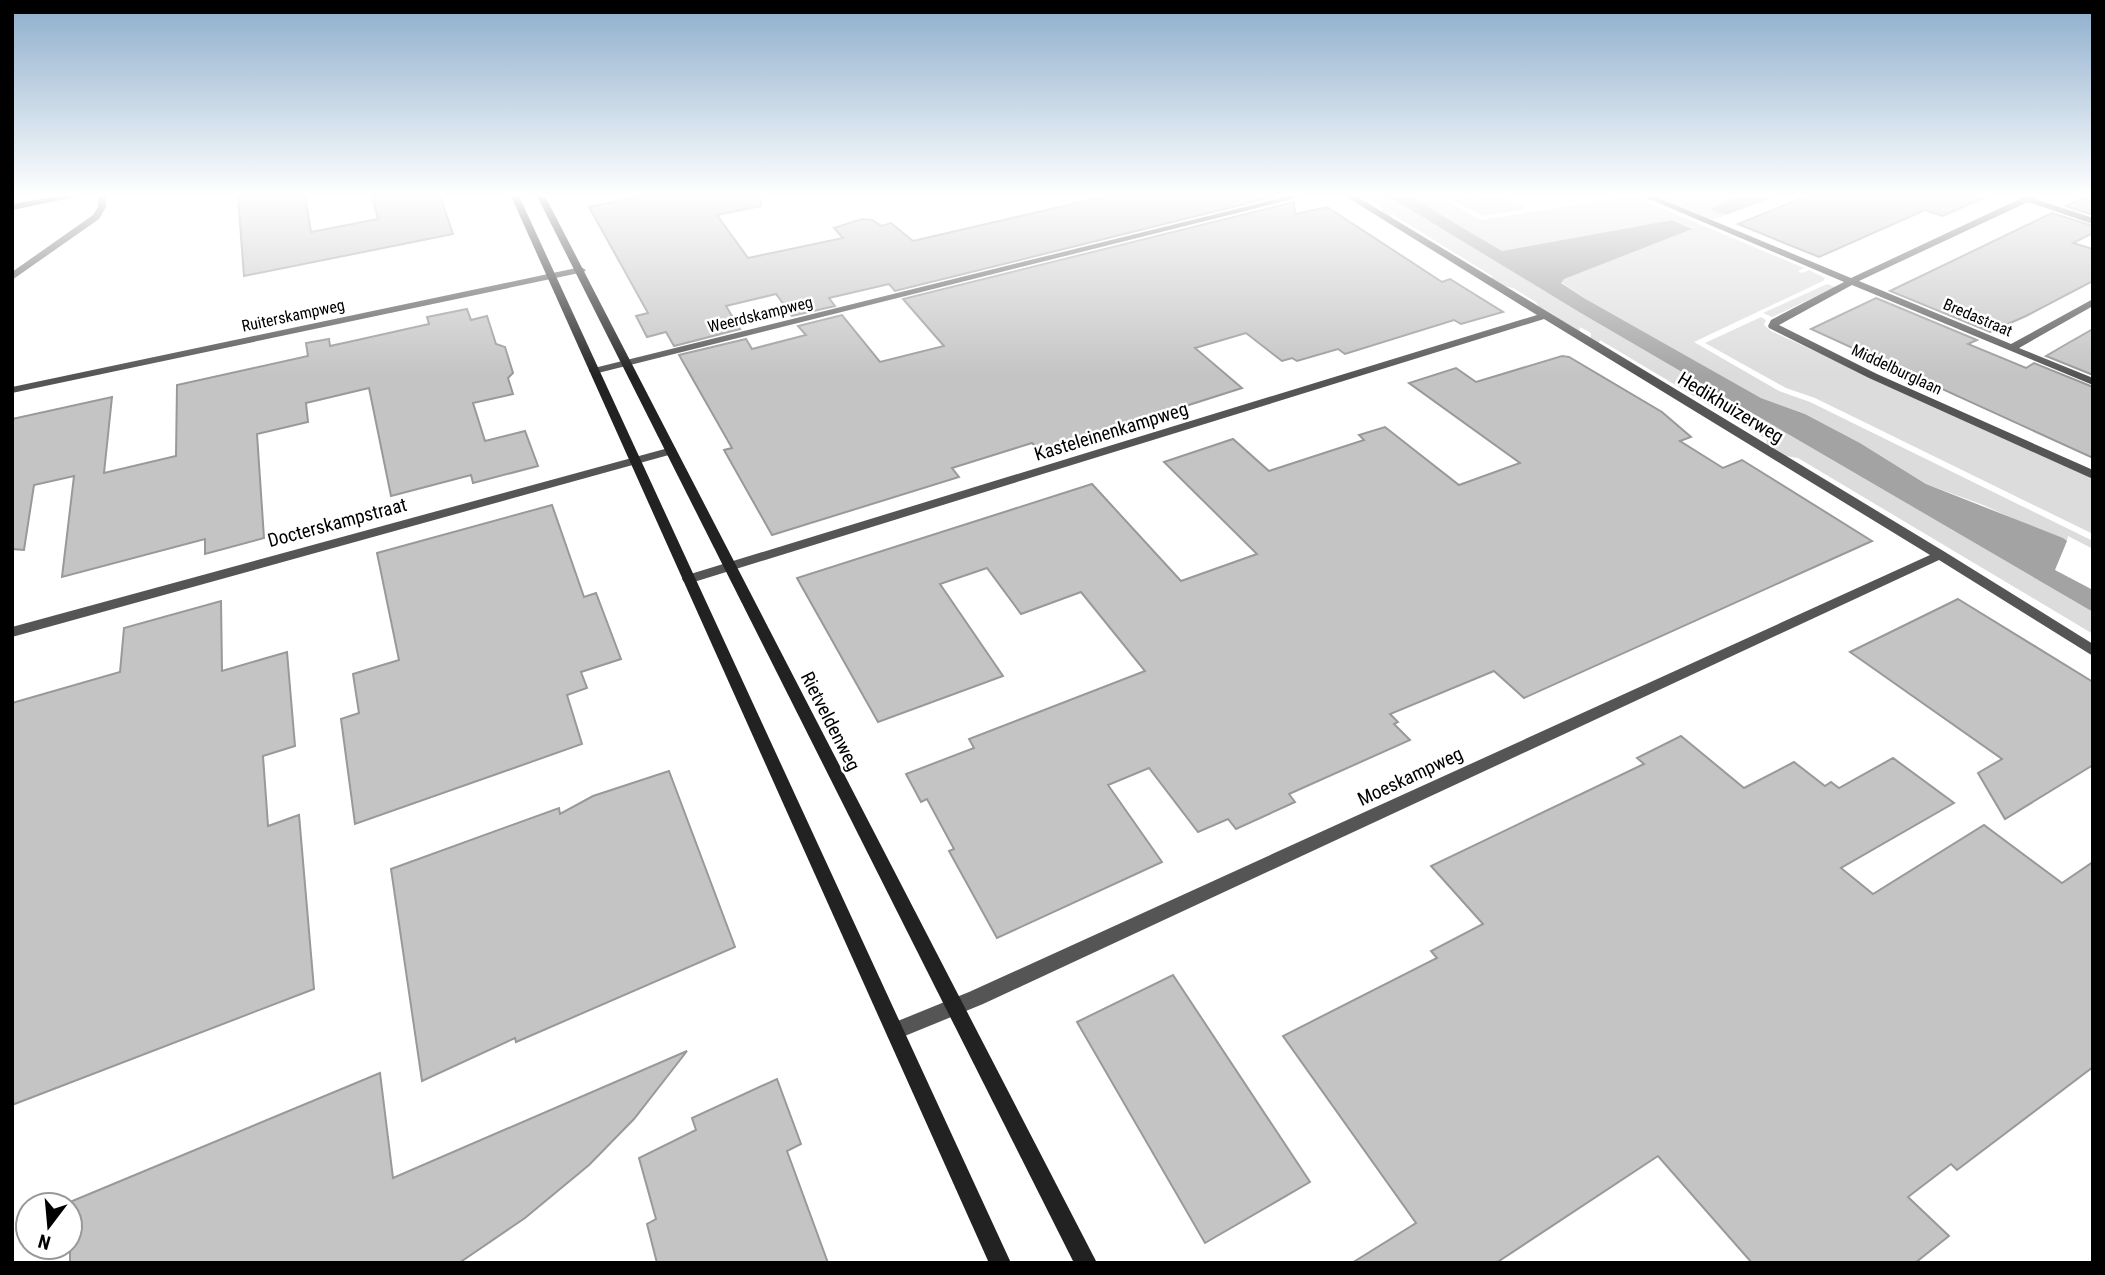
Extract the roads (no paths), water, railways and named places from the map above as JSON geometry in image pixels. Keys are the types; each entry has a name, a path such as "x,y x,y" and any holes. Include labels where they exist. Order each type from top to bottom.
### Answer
{"main road":[{"path":"542,256 1000,1263"},
{"name":"Rietveldenweg","path":"573,256 1086,1263"}],"street":[{"path":"12,277 42,256"},
{"name":"Weerdskampweg","path":"594,371 1061,256"},
{"name":"Hedikhuizerweg","path":"1446,256 1940,555 2093,651"},
{"name":"Bredastraat","path":"1790,256 2093,382"},
{"path":"1852,281 1907,256"},
{"name":"Ruiterskampweg","path":"12,390 581,270"},
{"name":"Middelburglaan","path":"1852,281 1775,322 1773,326 1873,376 2093,475"},
{"path":"2011,348 2093,302"},
{"name":"Kasteleinenkampweg","path":"689,579 1544,316"},
{"name":"Docterskampstraat","path":"12,632 672,451"},
{"name":"Moeskampweg","path":"895,1031 956,1007 1940,555"}]}
